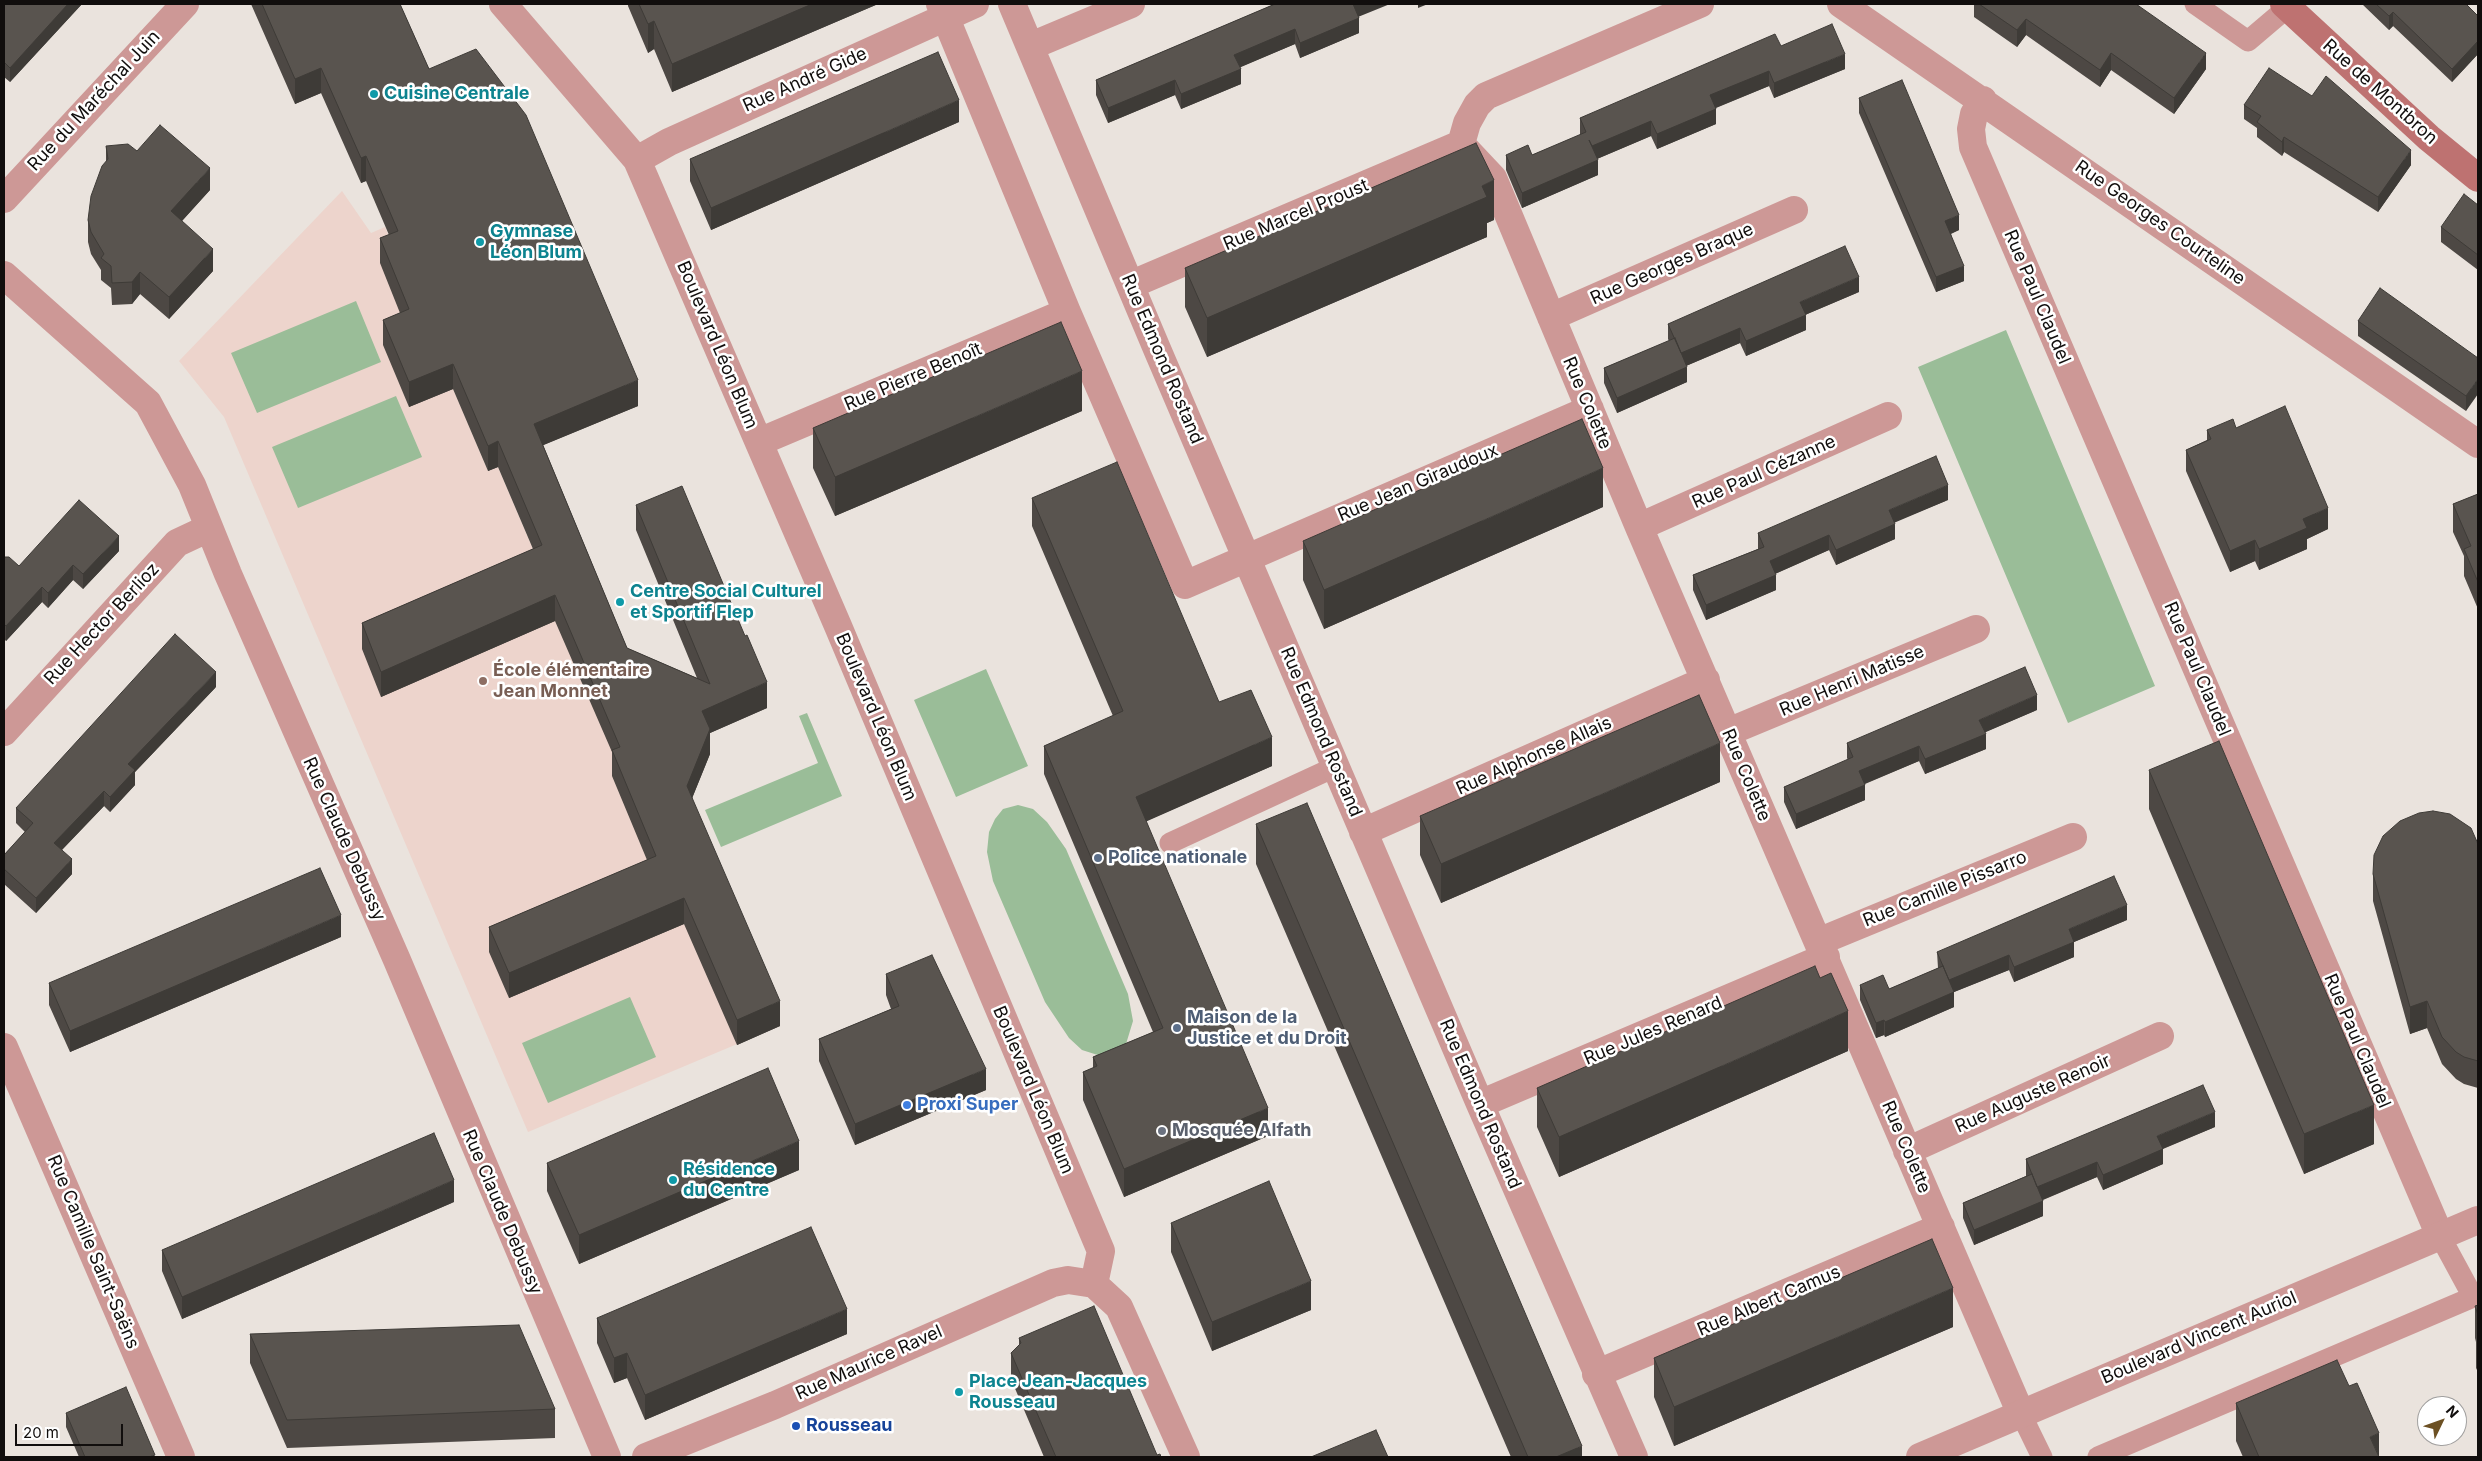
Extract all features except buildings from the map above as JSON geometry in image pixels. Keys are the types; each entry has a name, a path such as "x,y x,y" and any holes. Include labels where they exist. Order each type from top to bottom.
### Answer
{"main road":[{"name":"Rue de Montbron","path":"2286,6 2429,138 2478,178"}],"street":[{"name":"Rue du Maréchal Juin","path":"4,199 185,4"},
{"name":"Boulevard Léon Blum","path":"503,4 636,160 759,442 1101,1251 1094,1284"},
{"name":"Rue André Gide","path":"636,160 669,142 942,10 975,4"},
{"name":"Rue Edmond Rostand","path":"1012,4 1363,832 1596,1374 1634,1457"},
{"path":"1031,46 1131,4"},
{"path":"1461,144 1466,123 1477,105 1486,96 1700,4"},
{"name":"Rue Georges Courteline","path":"1841,4 1983,100 2478,444"},
{"path":"942,10 1067,312"},
{"name":"Rue Paul Claudel","path":"1983,100 1974,114 1971,129 1973,147 2440,1236"},
{"name":"Rue Marcel Proust","path":"1130,285 1461,144"},
{"name":"Rue Colette","path":"1461,144 1493,178 1639,527 1822,949 1906,1151 1941,1227 2021,1414"},
{"name":"Rue Georges Braque","path":"1550,317 1794,210"},
{"name":"Rue Claude Debussy","path":"4,275 148,403 192,485 607,1457"},
{"name":"Rue Pierre Benoît","path":"759,442 1067,312"},
{"name":"Rue Jean Giraudoux","path":"1067,312 1185,585 1590,409"},
{"name":"Rue Paul Cézanne","path":"1639,527 1888,416"},
{"name":"Rue Hector Berlioz","path":"4,732 177,543 209,528"},
{"name":"Rue Henri Matisse","path":"1728,732 1976,629"},
{"name":"Rue Alphonse Allais","path":"1363,832 1706,680"},
{"name":"Rue Camille Pissarro","path":"1822,949 2073,837"},
{"name":"Rue Jules Renard","path":"1480,1104 1822,949"},
{"name":"Rue Auguste Renoir","path":"1906,1151 2160,1036"},
{"name":"Rue Camille Saint-Saëns","path":"4,1047 181,1457"},
{"name":"Boulevard Vincent Auriol","path":"1920,1457 2478,1220"},
{"name":"Rue Albert Camus","path":"1596,1374 1941,1227"},
{"name":"Rue Maurice Ravel","path":"646,1457 774,1405 1054,1283 1068,1280 1094,1284"},
{"path":"1094,1284 1111,1297 1127,1319 1186,1457"}],"lane":[{"path":"2196,4 2248,41 2286,6"},
{"path":"1170,842 1336,766"},
{"path":"2098,1457 2476,1296 2440,1236"},
{"path":"2021,1414 2042,1457"}],"shaded area":[{"name":"École élémentaire Jean Monnet","path":"342,191 371,233 385,227 488,471 498,467 542,570 780,1026 528,1132 224,417 179,361"}],"green space":[{"path":"356,301 381,362 257,413 231,353"},
{"path":"2006,330 2155,686 2068,723 1918,367"},
{"path":"396,396 422,457 298,508 272,447"},
{"path":"986,669 1028,766 956,797 914,700"},
{"path":"807,713 842,796 721,847 705,810 818,763 799,716"},
{"path":"1018,805 1033,809 1047,822 1066,849 1128,994 1133,1021 1126,1044 1104,1057 1082,1050 1069,1038 1045,1002 993,881 987,852 989,832 995,819 1003,809"},
{"path":"630,997 656,1057 548,1103 522,1043"}],"place":[{"name":"Cuisine Centrale","path":"374,94"},
{"name":"Gymnase Léon Blum","path":"480,242"},
{"name":"Centre Social Culturel et Sportif Flep","path":"620,602"},
{"name":"École élémentaire Jean Monnet","path":"483,681"},
{"name":"Police nationale","path":"1098,858"},
{"name":"Maison de la Justice et du Droit","path":"1177,1028"},
{"name":"Proxi Super","path":"907,1105"},
{"name":"Mosquée Alfath","path":"1162,1131"},
{"name":"Résidence du Centre","path":"673,1180"},
{"name":"Place Jean-Jacques Rousseau","path":"959,1392"},
{"name":"Rousseau","path":"796,1426"}]}
